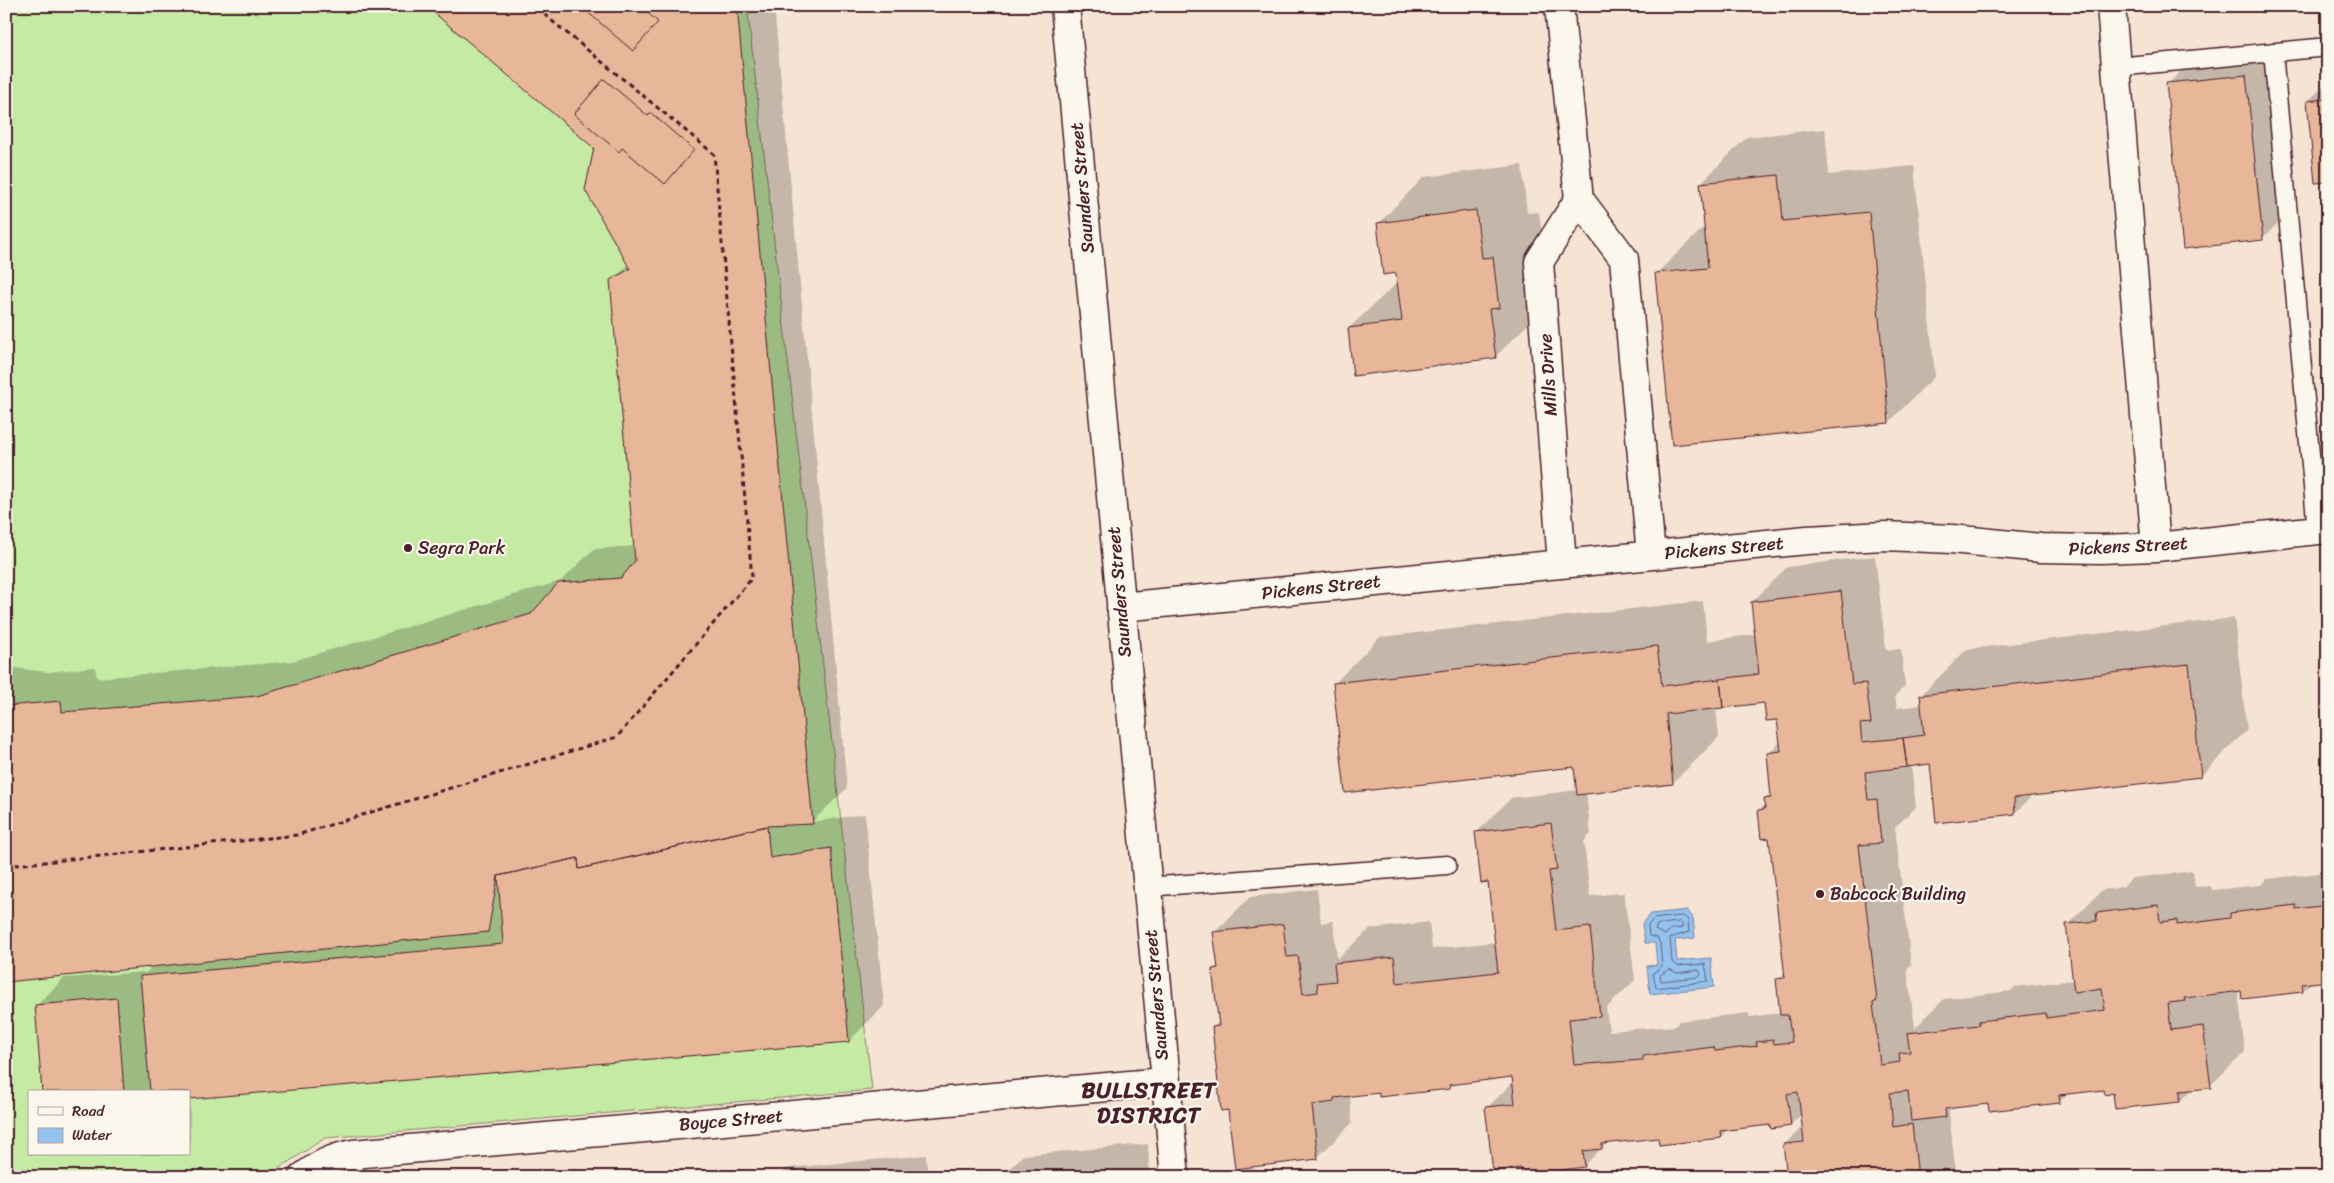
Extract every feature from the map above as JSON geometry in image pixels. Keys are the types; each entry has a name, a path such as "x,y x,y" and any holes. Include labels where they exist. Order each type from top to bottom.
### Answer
{"street":[{"name":"Saunders Street","path":"1065,6 1164,1082 1175,1177"},
{"path":"1559,6 1579,198 1624,259 1651,555"},
{"path":"2111,6 2156,546"},
{"name":"Mills Drive","path":"1562,564 1539,262 1579,198"},
{"name":"Pickens Street","path":"1121,607 1807,540 1885,536 1952,539 2042,548 2100,549 2156,546 2322,529"},
{"name":"Boyce Street","path":"302,1177 328,1160 354,1165 1164,1082"}],"lane":[{"path":"2116,67 2328,47"},
{"path":"2273,52 2322,529"},
{"path":"1146,887 1447,865"}],"path":[{"path":"6,866 298,835 618,737 752,578 714,154 534,6"}],"green space":[{"name":"Segra Park","path":"6,6 747,6 872,1090 325,1138 266,1177 6,1177"}],"water":[{"path":"1687,910 1693,918 1695,938 1675,940 1677,961 1711,958 1714,987 1650,994 1647,966 1657,965 1655,943 1645,943 1642,924 1651,914"}],"building":[{"path":"426,6 737,6 813,824 767,826 579,869 578,858 498,876 488,932 6,982 6,706 61,701 62,712 257,696 531,614 558,583 621,578 635,561 610,280 630,269 585,190 594,148"},
{"path":"587,6 640,6 658,22 633,51 584,9"},
{"path":"2246,75 2263,240 2183,249 2166,83"},
{"path":"604,79 648,116 651,113 694,150 665,184 622,148 619,152 574,114"},
{"path":"2328,99 2328,182 2315,183 2307,101"},
{"path":"1779,175 1783,221 1869,212 1889,423 1672,445 1655,273 1708,268 1700,183"},
{"path":"1476,210 1482,258 1493,257 1499,308 1489,309 1496,358 1353,376 1348,328 1402,321 1396,273 1383,275 1377,223"},
{"name":"Babcock Building","path":"1841,591 1852,684 1866,683 1871,723 1860,724 1862,742 1903,738 1907,767 1865,772 1868,800 1877,799 1881,843 1859,845 1877,1001 1873,1003 1880,1065 1900,1062 1899,1053 1910,1052 1907,1033 1979,1025 1979,1021 2046,1013 2046,1018 2105,1010 2102,988 2074,992 2066,924 2097,921 2096,913 2158,905 2160,922 2177,920 2177,925 2230,918 2230,913 2296,905 2296,909 2328,905 2328,981 2302,984 2303,992 2242,999 2241,991 2185,998 2186,1001 2168,1003 2171,1030 2203,1026 2211,1088 2180,1091 2180,1102 2115,1109 2113,1093 2105,1095 2104,1090 2059,1095 2060,1103 1989,1111 1988,1104 1945,1109 1946,1117 1911,1121 1908,1091 1890,1093 1893,1127 1912,1124 1918,1177 1787,1177 1783,1144 1804,1142 1798,1092 1787,1094 1791,1126 1771,1129 1770,1125 1720,1131 1721,1138 1659,1145 1658,1138 1602,1144 1602,1149 1583,1151 1585,1167 1522,1175 1521,1168 1493,1171 1485,1107 1515,1104 1512,1077 1449,1085 1450,1089 1379,1097 1379,1093 1334,1098 1334,1102 1312,1105 1318,1159 1235,1169 1228,1110 1221,1111 1212,1027 1219,1026 1212,969 1218,968 1213,932 1283,924 1287,957 1298,956 1303,994 1318,992 1317,983 1336,981 1334,963 1394,957 1397,983 1498,972 1488,882 1481,883 1475,832 1551,823 1557,870 1549,871 1556,931 1590,927 1600,1016 1569,1019 1574,1065 1643,1060 1643,1056 1714,1047 1715,1051 1757,1046 1756,1042 1773,1040 1774,1044 1792,1042 1788,1015 1780,1015 1776,979 1785,978 1769,838 1761,839 1758,810 1765,809 1764,799 1771,798 1767,753 1781,751 1777,720 1766,721 1764,703 1723,708 1720,679 1759,674 1751,602"},
{"path":"1657,646 1662,686 1720,679 1723,708 1666,714 1673,784 1577,795 1574,767 1345,793 1333,683"},
{"path":"2189,664 2201,777 2014,798 2015,814 1936,823 1930,764 1907,767 1903,738 1924,735 1920,695"},
{"path":"767,826 770,858 831,848 849,1042 190,1099 190,1090 150,1090 140,976 503,944 498,876 578,858 579,869"},
{"path":"117,998 124,1090 42,1090 35,1005"}],"place":[{"name":"Segra Park","path":"408,548"},
{"name":"Babcock Building","path":"1820,894"}],"district":[{"name":"BULLSTREET DISTRICT","path":"1149,1102"}]}
